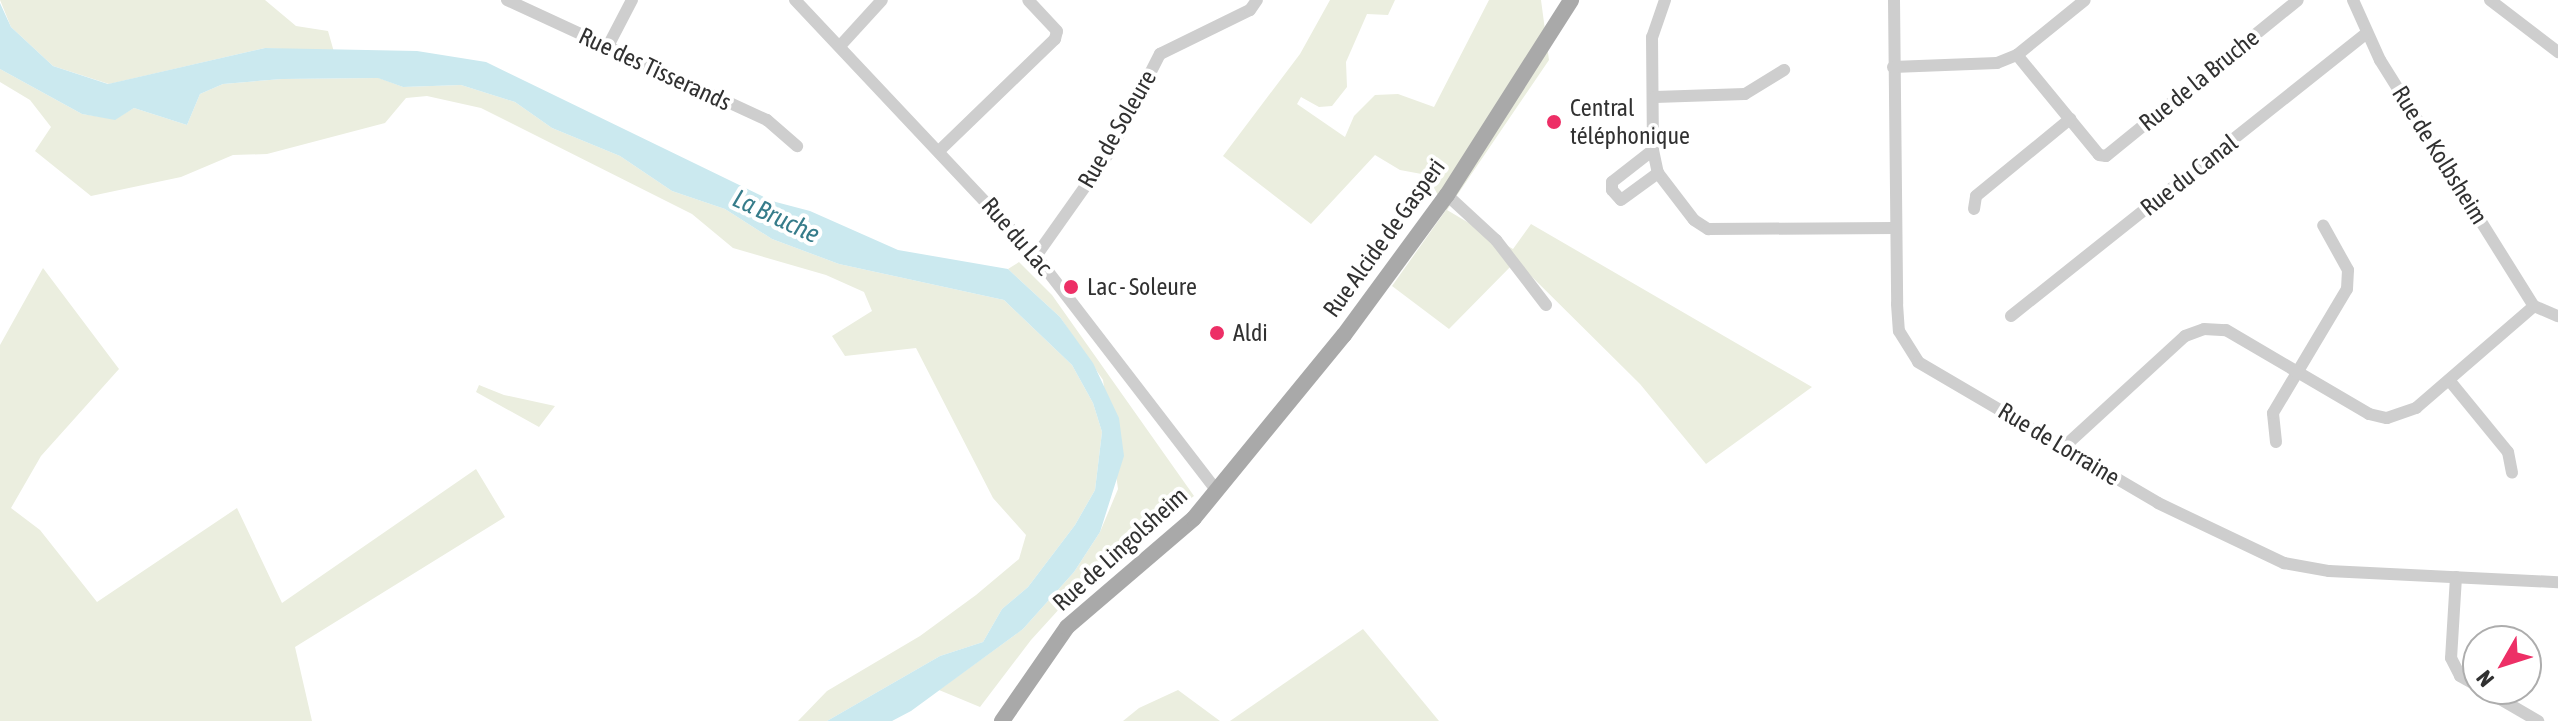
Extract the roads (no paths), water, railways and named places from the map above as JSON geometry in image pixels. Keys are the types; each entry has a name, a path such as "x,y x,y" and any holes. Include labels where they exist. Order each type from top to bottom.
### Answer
{"main road":[{"name":"Rue Alcide de Gasperi","path":"1217,491 1383,285 1447,195 1571,0"},
{"name":"Rue de Lingolsheim","path":"1002,721 1067,627 1177,534 1217,491"}],"street":[{"path":"607,48 632,0"},
{"name":"Rue du Lac","path":"795,0 940,150 1036,256 1217,491"},
{"path":"840,46 882,0"},
{"path":"940,150 1055,39 1057,31 1028,0"},
{"name":"Rue de Soleure","path":"1036,256 1111,150 1160,54 1250,10 1257,0"},
{"path":"1665,0 1652,37 1655,97 1653,150 1658,173 1708,229 1895,228"},
{"name":"Rue de Lorraine","path":"1894,0 1895,228 1899,331 1918,362 2158,503 2284,563 2329,571 2558,582"},
{"path":"1893,67 1982,65 2017,55 2085,0"},
{"name":"Rue de la Bruche","path":"2070,119 2099,155 2106,156 2298,0"},
{"name":"Rue de Kolbsheim","path":"2353,0 2366,34 2534,306"},
{"path":"2490,0 2558,52"},
{"name":"Rue des Tisserands","path":"514,2 767,120 797,146"},
{"name":"Rue du Canal","path":"2011,316 2366,34"},
{"path":"1974,209 1976,196 2070,119 2017,55"},
{"path":"1655,97 1745,94 1784,70"},
{"path":"1653,150 1612,182 1612,190 1621,200 1658,173"},
{"path":"1447,195 1496,240 1546,305"},
{"path":"2276,442 2273,413 2347,289 2348,270 2323,225"},
{"path":"2065,446 2185,336 2204,329 2226,330 2369,414 2387,418 2416,408 2534,306 2558,316"},
{"path":"2449,380 2508,452 2512,473"},
{"path":"2456,577 2451,658 2462,677"},
{"path":"2510,705 2538,721"}],"water":[{"name":"La Bruche","path":"0,3 11,27 53,66 108,84 265,48 417,51 486,62 772,201 810,211 898,250 1008,269 1060,317 1093,363 1119,418 1124,456 1100,532 1074,572 1023,629 911,711 892,721 827,721 940,656 983,642 1002,609 1028,587 1075,525 1095,490 1102,432 1093,403 1072,365 1004,300 839,264 772,239 725,209 672,191 620,156 552,128 515,102 461,85 403,87 378,78 282,79 223,84 200,94 187,125 134,108 115,120 82,114 0,69"}],"place":[{"name":"Central téléphonique","path":"1554,122"},
{"name":"Lac - Soleure","path":"1071,287"},
{"name":"Aldi","path":"1217,333"}]}
